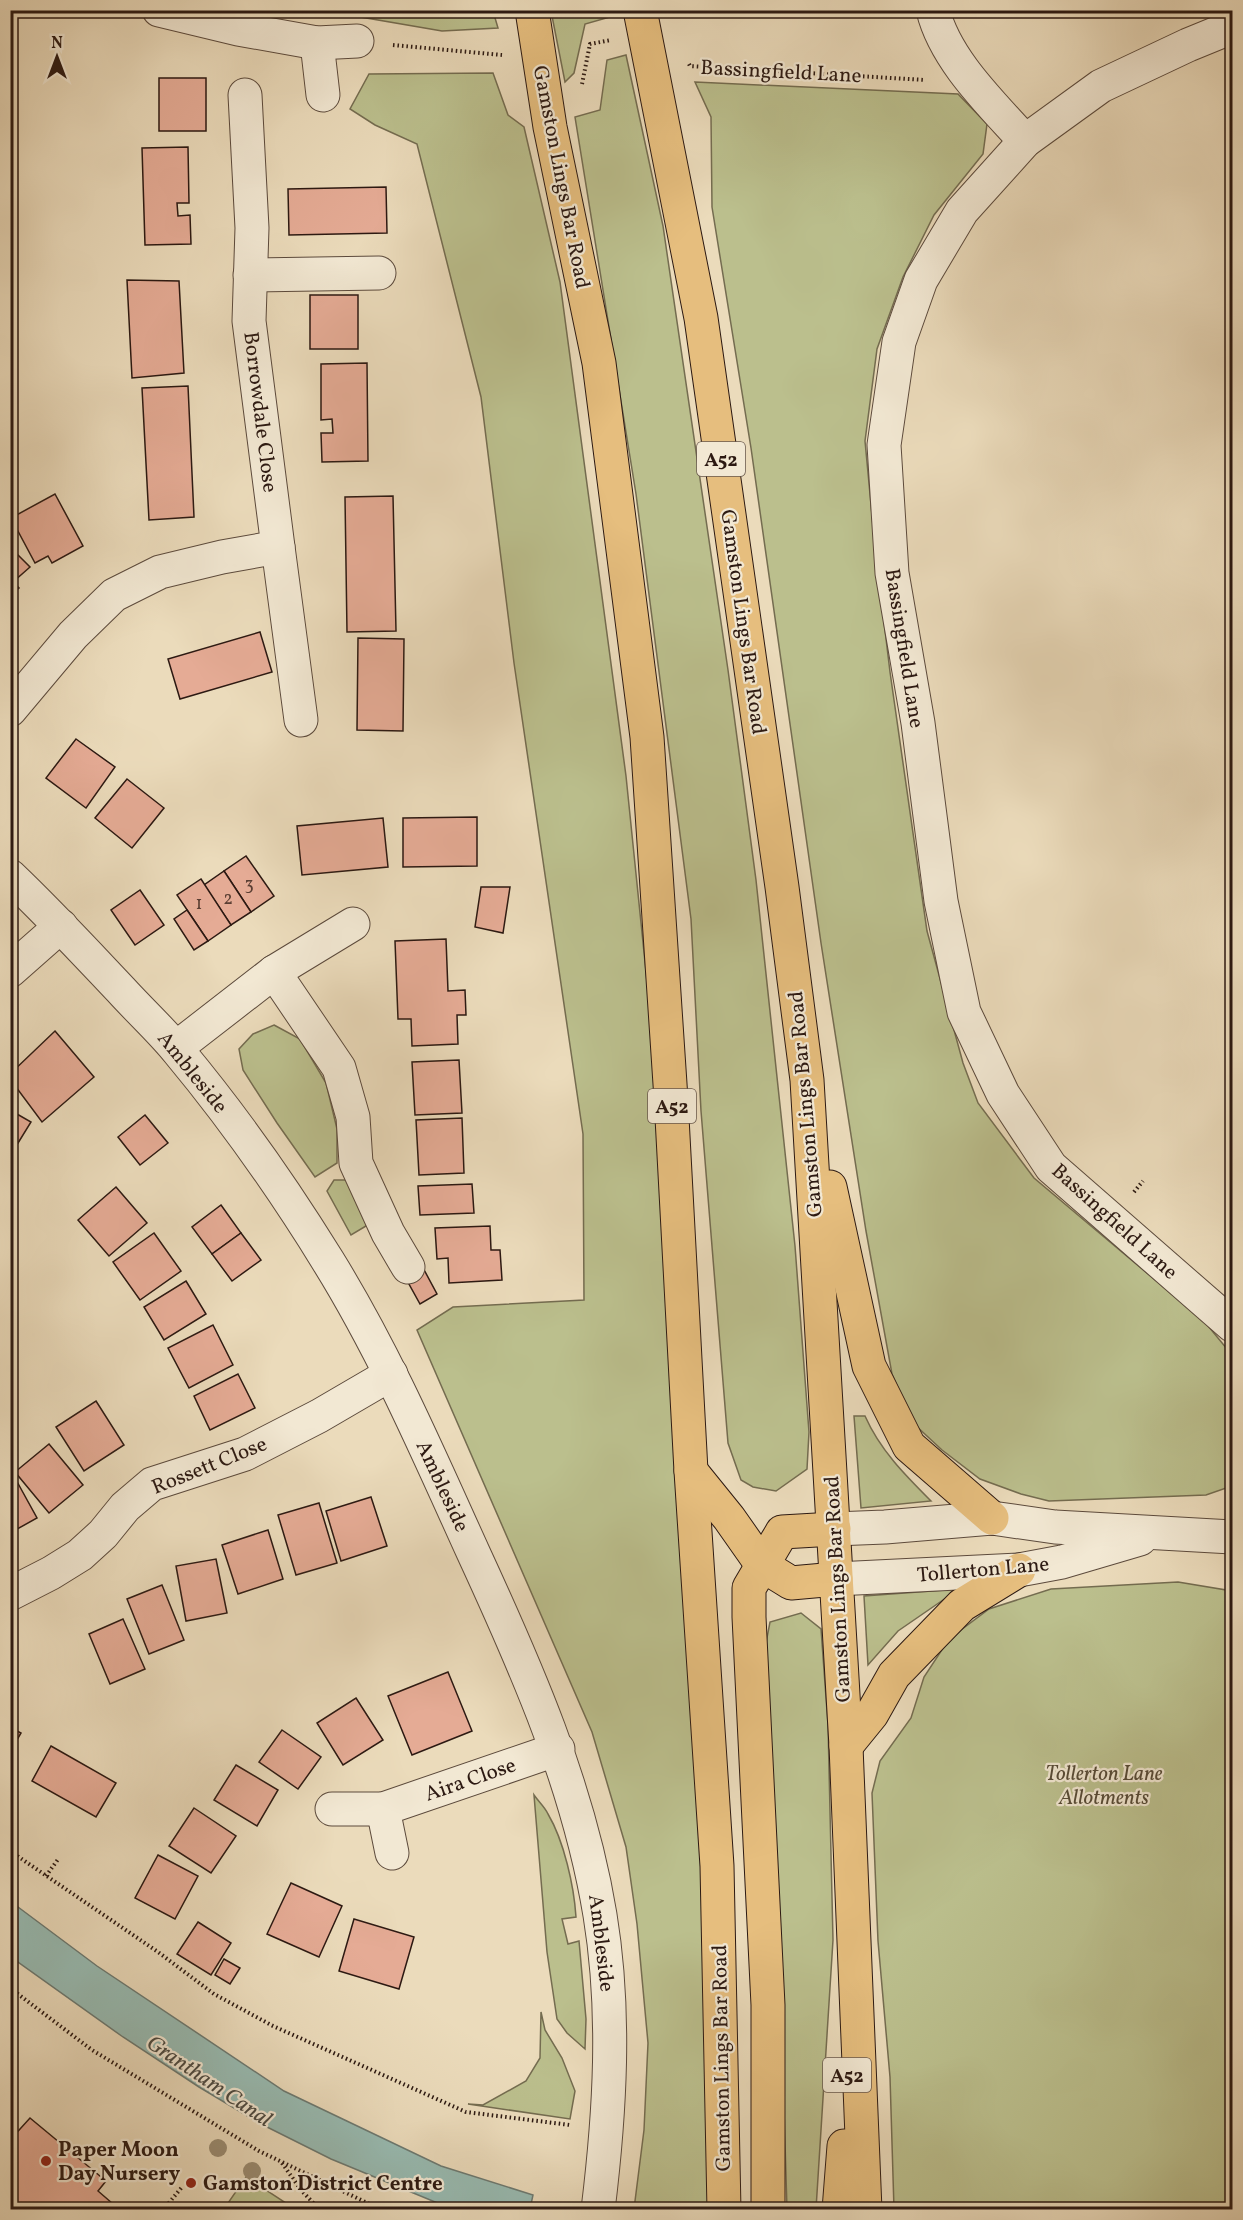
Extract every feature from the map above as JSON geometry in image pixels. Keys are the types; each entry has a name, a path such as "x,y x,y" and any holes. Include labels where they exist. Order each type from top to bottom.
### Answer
{"highway":[{"name":"Gamston Lings Bar Road","path":"532,10 546,101 599,363 647,737 717,1866 723,2210"},
{"name":"Gamston Lings Bar Road","path":"641,22 701,318 779,864 807,1080 846,1746 865,2210"},
{"path":"807,1080 869,1366 909,1446 992,1518"},
{"path":"691,1471 729,1518 762,1565 790,1583 836,1579"},
{"path":"768,2210 768,2005 748,1617 749,1588 782,1532 834,1529"},
{"path":"846,1746 872,1714 894,1675 962,1605 1019,1570"},
{"name":"A52","path":"839,2210 853,1940"}],"street":[{"path":"159,10 238,29 317,42 357,41"},
{"path":"933,10 936,23 968,79 1025,141"},
{"name":"Bassingfield Lane","path":"1233,27 1188,45 1101,86 1025,141 962,211 921,280 899,342 884,445 892,573 918,723 941,901 964,1012 1003,1094 1051,1167 1233,1325"},
{"path":"317,42 323,95"},
{"name":"Borrowdale Close","path":"245,95 252,228 249,321 301,720"},
{"path":"250,275 379,273"},
{"path":"10,710 73,635 114,595 160,572 222,557 279,547"},
{"name":"Ambleside","path":"10,876 61,926 176,1048 289,1199 340,1281 391,1374 521,1656 558,1749 577,1809 601,1918 610,2009 607,2132 598,2210"},
{"path":"176,1048 274,972 353,924"},
{"path":"10,971 61,926"},
{"path":"274,972 339,1068 353,1117 356,1163 388,1233 408,1267"},
{"name":"Rossett Close","path":"10,1594 80,1556 103,1534 125,1507 152,1484 245,1454 319,1416 391,1374"},
{"name":"Tollerton Lane","path":"834,1529 992,1518 1055,1527 1233,1537"},
{"name":"Tollerton Lane","path":"836,1579 1019,1570 1062,1562 1162,1532"},
{"name":"Aira Close","path":"332,1809 383,1809 558,1749"},
{"path":"383,1809 392,1853"}],"path":[{"path":"546,101 579,96 590,44 641,22"},
{"path":"357,41 509,56"},
{"name":"Bassingfield Lane","path":"688,56 690,66 922,80 968,79"},
{"path":"10,1851 158,1952 214,1994 273,2026 465,2112 580,2127"},
{"path":"46,1876 59,1858"},
{"path":"10,1988 92,2050 282,2162 382,2210"},
{"path":"282,2162 301,2190 320,2210"},
{"path":"163,2210 182,2187"}],"green space":[{"path":"347,11 493,11 498,28 442,31 349,15"},
{"path":"551,11 616,11 617,15 585,24 574,73 565,82"},
{"path":"626,55 663,226 728,670 756,880 795,1246 809,1432 807,1469 776,1491 753,1487 741,1480 728,1443 701,1111 691,919 636,494 575,117 600,110 607,60"},
{"path":"493,73 508,115 524,127 560,282 626,776 655,1060 706,1871 718,2209 634,2209 644,2130 648,2043 637,1924 626,1847 592,1732 417,1330 453,1307 584,1300 583,1134 514,663 481,397 417,144 375,125 350,109 369,74"},
{"path":"695,82 958,94 987,124 983,154 934,215 903,277 877,349 865,441 890,672 927,931 963,1063 978,1103 1034,1178 1204,1321 1232,1355 1232,1486 1206,1495 1049,1501 1021,1494 980,1479 942,1450 913,1423 892,1374 866,1231 821,943 751,448 712,207 711,117"},
{"path":"274,1025 300,1039 326,1083 337,1129 337,1163 315,1177 243,1070 239,1049 253,1034"},
{"path":"334,1180 350,1180 366,1207 366,1226 351,1235 327,1191"},
{"path":"854,1416 865,1416 886,1451 931,1501 861,1508"},
{"name":"Tollerton Lane Allotments","path":"1178,1582 1232,1591 1232,2209 894,2209 890,2077 878,1941 872,1793 880,1761 911,1718 924,1677 949,1639 989,1609 1051,1589"},
{"path":"959,1589 898,1631 868,1665 864,1596"},
{"path":"801,1613 821,1629 828,1725 833,1940 816,2209 787,2209 777,1878 765,1648 770,1622"},
{"path":"534,1795 545,1809 559,1837 573,1892 576,1917 562,1919 568,1944 579,1941 586,2019 585,2049 567,2033 557,2019 547,1952"},
{"path":"541,2012 545,2030 562,2058 575,2091 570,2119 468,2104 483,2105 526,2081 540,2058"},
{"path":"246,2177 295,2209 235,2209 228,2203"}],"water":[{"name":"Grantham Canal","path":"10,1901 97,1966 284,2091 441,2166 533,2195 530,2209 452,2209 331,2159 259,2123 123,2037 11,1957"}],"building":[{"path":"159,78 206,78 206,131 159,131"},
{"path":"188,147 189,203 177,203 178,216 190,215 191,244 145,245 142,148"},
{"path":"386,187 387,233 289,235 288,189"},
{"path":"127,280 179,281 184,373 132,378"},
{"path":"310,295 358,295 358,349 310,349"},
{"path":"367,363 368,461 322,462 321,433 333,433 332,419 321,420 321,364"},
{"path":"188,386 194,517 149,520 142,388"},
{"path":"55,494 83,546 52,563 48,556 35,563 11,518"},
{"path":"393,496 396,631 347,632 345,497"},
{"path":"10,547 30,567 13,582 19,588 10,596"},
{"path":"260,632 272,672 180,699 168,659"},
{"path":"358,638 404,639 403,731 357,730"},
{"path":"76,739 115,767 86,808 46,778"},
{"path":"127,779 164,808 132,848 95,818"},
{"path":"477,817 477,866 403,867 403,818"},
{"path":"383,818 388,867 302,875 297,826"},
{"path":"246,856 274,896 251,912 224,871"},
{"path":"224,871 251,912 231,925 204,885"},
{"path":"201,879 231,925 208,941 177,895"},
{"path":"481,887 510,887 503,933 475,927"},
{"path":"140,890 164,925 135,945 111,910"},
{"path":"187,910 208,941 194,950 174,919"},
{"path":"446,939 448,991 465,990 466,1015 457,1015 458,1044 412,1046 411,1019 398,1019 395,941"},
{"path":"55,1031 94,1077 42,1122 10,1079 10,1074"},
{"path":"459,1060 462,1113 415,1115 412,1062"},
{"path":"10,1110 31,1122 10,1156"},
{"path":"145,1115 168,1143 140,1165 118,1137"},
{"path":"462,1118 464,1173 419,1175 416,1120"},
{"path":"472,1184 474,1213 420,1215 418,1186"},
{"path":"116,1187 147,1223 109,1256 78,1220"},
{"path":"221,1205 241,1233 212,1254 192,1227"},
{"path":"490,1226 491,1250 500,1250 502,1280 449,1283 448,1258 437,1259 435,1228"},
{"path":"154,1233 181,1271 140,1300 113,1262"},
{"path":"241,1233 261,1260 232,1281 212,1254"},
{"path":"422,1266 437,1294 420,1304 404,1275"},
{"path":"186,1281 206,1314 164,1340 144,1307"},
{"path":"213,1325 233,1365 189,1388 168,1348"},
{"path":"238,1374 255,1408 210,1430 194,1396"},
{"path":"96,1401 124,1445 84,1471 56,1427"},
{"path":"49,1444 83,1485 49,1513 15,1472"},
{"path":"15,1478 37,1518 10,1533 10,1480"},
{"path":"371,1497 387,1546 341,1561 326,1511"},
{"path":"319,1503 337,1563 296,1575 278,1515"},
{"path":"268,1530 283,1579 238,1594 222,1545"},
{"path":"216,1559 227,1613 186,1621 176,1566"},
{"path":"162,1585 184,1640 149,1654 127,1599"},
{"path":"123,1619 145,1669 110,1684 89,1634"},
{"path":"448,1672 472,1731 412,1755 388,1696"},
{"path":"356,1698 383,1740 343,1765 317,1723"},
{"path":"10,1727 21,1733 10,1752"},
{"path":"282,1730 321,1757 298,1789 259,1762"},
{"path":"51,1746 116,1783 96,1817 32,1781"},
{"path":"236,1765 278,1790 257,1826 214,1800"},
{"path":"194,1808 236,1836 211,1873 169,1846"},
{"path":"158,1855 198,1876 175,1919 135,1898"},
{"path":"291,1883 342,1906 319,1957 267,1934"},
{"path":"354,1919 414,1937 399,1989 339,1971"},
{"path":"198,1922 231,1943 211,1975 177,1954"},
{"path":"224,1959 240,1968 230,1984 215,1975"},
{"name":"Paper Moon Day Nursery","path":"30,2118 106,2181 98,2191 120,2210 10,2210 10,2140"}],"place":[{"name":"Paper Moon Day Nursery","path":"46,2161"},
{"name":"Gamston District Centre","path":"191,2183"}]}
